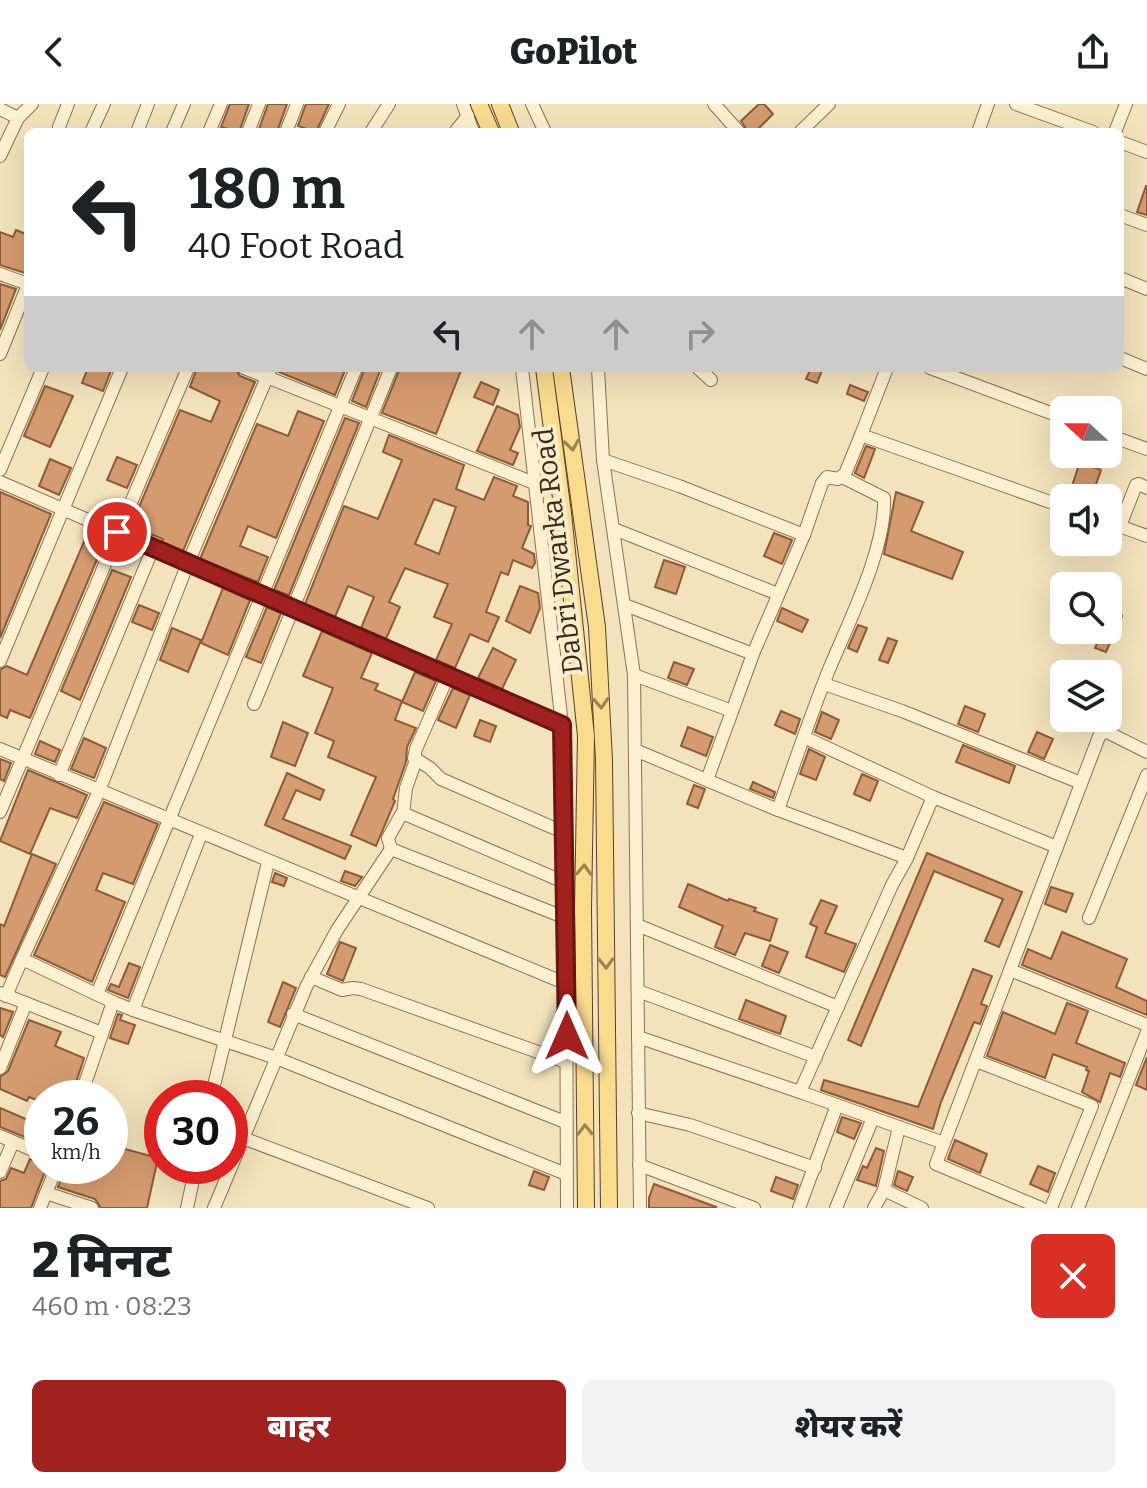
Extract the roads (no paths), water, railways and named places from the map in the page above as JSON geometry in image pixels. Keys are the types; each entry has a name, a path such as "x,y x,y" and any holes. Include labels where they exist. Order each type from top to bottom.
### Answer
{"main road":[{"path":"500,104 509,128"},
{"path":"470,108 488,128"},
{"name":"Dabri Dwarka Road","path":"545,372 586,736 583,909 586,1208"},
{"name":"Dabri Dwarka Road","path":"562,372 597,627 602,716 609,1208"}],"street":[{"path":"0,156 18,118 32,104"},
{"path":"59,127 68,104"},
{"path":"93,128 104,104"},
{"path":"139,128 148,104"},
{"path":"174,128 184,104"},
{"path":"211,128 221,104"},
{"path":"250,128 259,104"},
{"path":"288,128 297,104"},
{"path":"327,128 339,104"},
{"path":"374,128 389,104"},
{"path":"532,104 543,128"},
{"path":"714,104 735,128"},
{"path":"804,128 829,104"},
{"path":"979,128 988,104"},
{"path":"1016,104 1082,128"},
{"path":"1117,128 1126,104"},
{"path":"458,128 470,108"},
{"path":"470,108 472,128"},
{"path":"0,109 18,118"},
{"path":"1124,143 1147,152"},
{"path":"1124,216 1147,225"},
{"path":"0,274 24,283"},
{"path":"1124,280 1147,289"},
{"path":"0,354 24,294"},
{"path":"1124,360 1147,369"},
{"path":"0,470 41,372"},
{"path":"0,661 120,372"},
{"path":"0,812 186,372"},
{"path":"97,994 354,372"},
{"path":"254,704 389,372"},
{"path":"522,372 562,725 567,1208"},
{"path":"598,372 603,460 634,675 640,1208"},
{"path":"702,372 711,380"},
{"path":"842,477 885,372"},
{"path":"941,372 1050,413"},
{"path":"102,1033 3,994 99,791 188,563 270,373 340,405 534,483"},
{"path":"861,435 1050,502"},
{"path":"1122,440 1147,449"},
{"path":"603,460 804,535"},
{"path":"707,780 753,654 804,535 822,483 827,477 842,477 884,498 885,505 871,566 778,810"},
{"path":"0,482 562,725"},
{"path":"1122,510 1136,485 1147,488"},
{"path":"1122,527 1147,536"},
{"path":"614,529 778,594"},
{"path":"59,775 153,548"},
{"path":"625,605 753,654"},
{"path":"634,675 732,711"},
{"path":"248,1126 311,977 337,930 391,849 388,838 396,820 403,814 416,749 448,676"},
{"path":"824,684 902,711 1081,783"},
{"path":"1041,1208 936,1164 1102,732 1147,752"},
{"path":"804,737 933,797 1057,847"},
{"path":"0,749 567,984"},
{"path":"635,750 778,810 907,858"},
{"path":"416,760 430,768 438,778 563,832"},
{"path":"1089,918 1147,775"},
{"path":"800,1092 933,797"},
{"path":"403,814 564,882"},
{"path":"133,1010 201,834"},
{"path":"391,849 566,918"},
{"path":"215,1080 268,862"},
{"path":"637,925 838,1007"},
{"path":"22,959 133,1010 276,1058 566,1174"},
{"path":"1010,970 1147,1025"},
{"path":"311,977 342,990 361,989 566,1062"},
{"path":"638,991 816,1057"},
{"path":"86,1080 113,1002"},
{"path":"0,1068 26,1003"},
{"path":"293,1014 565,1122"},
{"path":"1078,1208 1147,1032"},
{"path":"638,1037 944,1143"},
{"path":"976,1061 1092,1106 1051,1208"},
{"path":"799,1208 837,1105"},
{"path":"638,1113 690,1125 815,1168"},
{"path":"836,1208 873,1118"},
{"path":"874,1208 884,1190 899,1127"},
{"path":"0,1136 24,1147"},
{"path":"248,1140 428,1208"},
{"path":"0,1172 13,1142"},
{"path":"639,1165 754,1208"},
{"path":"40,1208 50,1184"},
{"path":"187,1208 192,1184"},
{"path":"214,1208 224,1184"},
{"path":"884,1190 922,1208"},
{"path":"46,1193 92,1208"}]}
